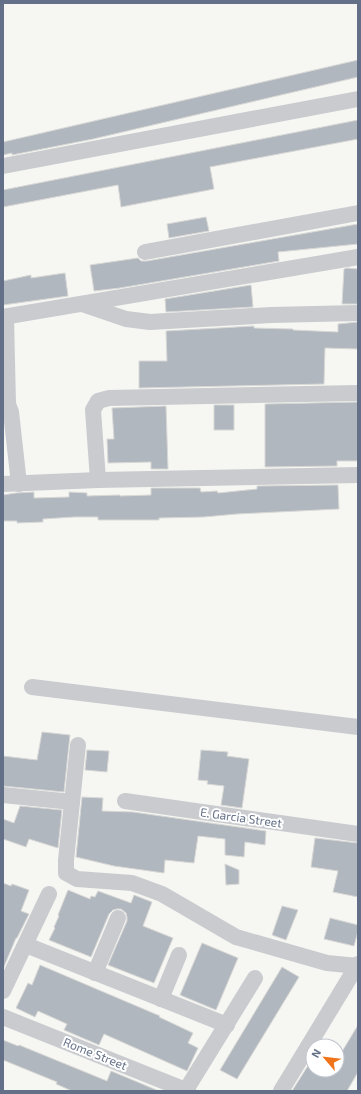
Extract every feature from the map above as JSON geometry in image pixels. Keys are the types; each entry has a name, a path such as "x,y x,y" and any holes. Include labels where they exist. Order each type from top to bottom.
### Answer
{"street":[{"path":"3,166 358,99"},
{"path":"145,252 358,212"},
{"path":"19,484 11,412 6,402 4,317 358,257"},
{"path":"81,304 126,319 150,322 271,315 358,313"},
{"path":"98,480 93,410 98,401 109,398 358,393"},
{"path":"3,484 98,480 358,475"},
{"path":"32,686 358,727"},
{"path":"78,744 66,860 66,873 77,878 132,883 162,894 236,937 327,963 358,965 281,1091"},
{"path":"4,797 72,802"},
{"name":"E. Garcia Street","path":"125,800 358,834"},
{"path":"3,991 49,894"},
{"path":"96,973 118,918"},
{"path":"26,945 227,1025"},
{"path":"161,999 179,954"},
{"path":"187,1091 255,978"},
{"name":"Rome Street","path":"3,1017 187,1091"}],"building":[{"path":"358,60 358,77 93,139 12,155 12,153 3,155 3,142"},
{"path":"358,120 358,139 210,167 214,189 121,207 118,185 3,207 3,190"},
{"path":"206,217 209,231 169,238 167,224"},
{"path":"358,224 358,244 278,252 279,261 120,288 94,291 90,265 138,258 141,261 147,261"},
{"path":"344,269 358,269 358,304 342,304"},
{"path":"65,273 68,296 3,305 3,281 31,275 31,278"},
{"path":"251,285 253,307 166,312 165,299"},
{"path":"358,322 358,349 325,348 324,384 139,388 139,361 167,361 166,331 254,326 254,328 338,332 338,324"},
{"path":"358,402 358,461 337,461 337,466 265,467 265,404"},
{"path":"214,405 234,405 234,430 214,430"},
{"path":"166,406 168,469 151,469 151,462 108,463 107,439 114,439 112,408"},
{"path":"338,485 339,509 204,517 159,518 159,520 98,520 98,517 74,517 43,519 43,522 17,523 17,521 3,521 3,495 16,493 34,492 34,498 69,497 69,492 87,493 87,496 120,496 151,495 151,488 200,488 201,492 217,491 218,493 257,489 257,486"},
{"path":"42,732 70,735 64,792 3,786 3,756 37,760"},
{"path":"87,750 109,751 107,772 85,770"},
{"path":"201,750 228,752 227,756 249,759 242,808 221,805 224,786 207,784 208,781 198,780"},
{"path":"82,797 103,798 102,811 133,812 266,831 265,845 245,842 244,857 225,855 225,839 198,836 194,863 165,860 164,873 114,866 76,857"},
{"path":"20,806 62,810 58,848 29,839 26,847 3,839 3,819 14,823"},
{"path":"315,838 358,843 358,897 333,892 338,871 311,867"},
{"path":"225,864 239,870 239,884 226,885"},
{"path":"3,883 11,886 12,884 29,890 21,911 29,914 16,938 3,969"},
{"path":"68,890 90,899 91,896 95,897 98,891 131,903 134,895 152,902 143,926 173,938 154,983 108,965 127,921 126,913 121,909 113,910 109,914 91,957 49,940 55,928 58,915"},
{"path":"282,906 298,910 286,940 272,935"},
{"path":"330,918 358,925 354,946 324,939"},
{"path":"202,943 238,958 216,1010 180,995"},
{"path":"40,965 160,1016 159,1017 193,1033 188,1043 198,1048 187,1071 104,1034 99,1045 64,1030 67,1024 38,1011 35,1017 16,1008 28,983 32,985"},
{"path":"282,967 299,977 237,1079 220,1070"},
{"path":"358,1025 358,1072 347,1091 292,1091 305,1070 305,1078 345,1078 345,1047"},
{"path":"3,1040 18,1046 19,1045 107,1081 111,1071 159,1091 72,1091 56,1084 57,1082 3,1060"}]}
